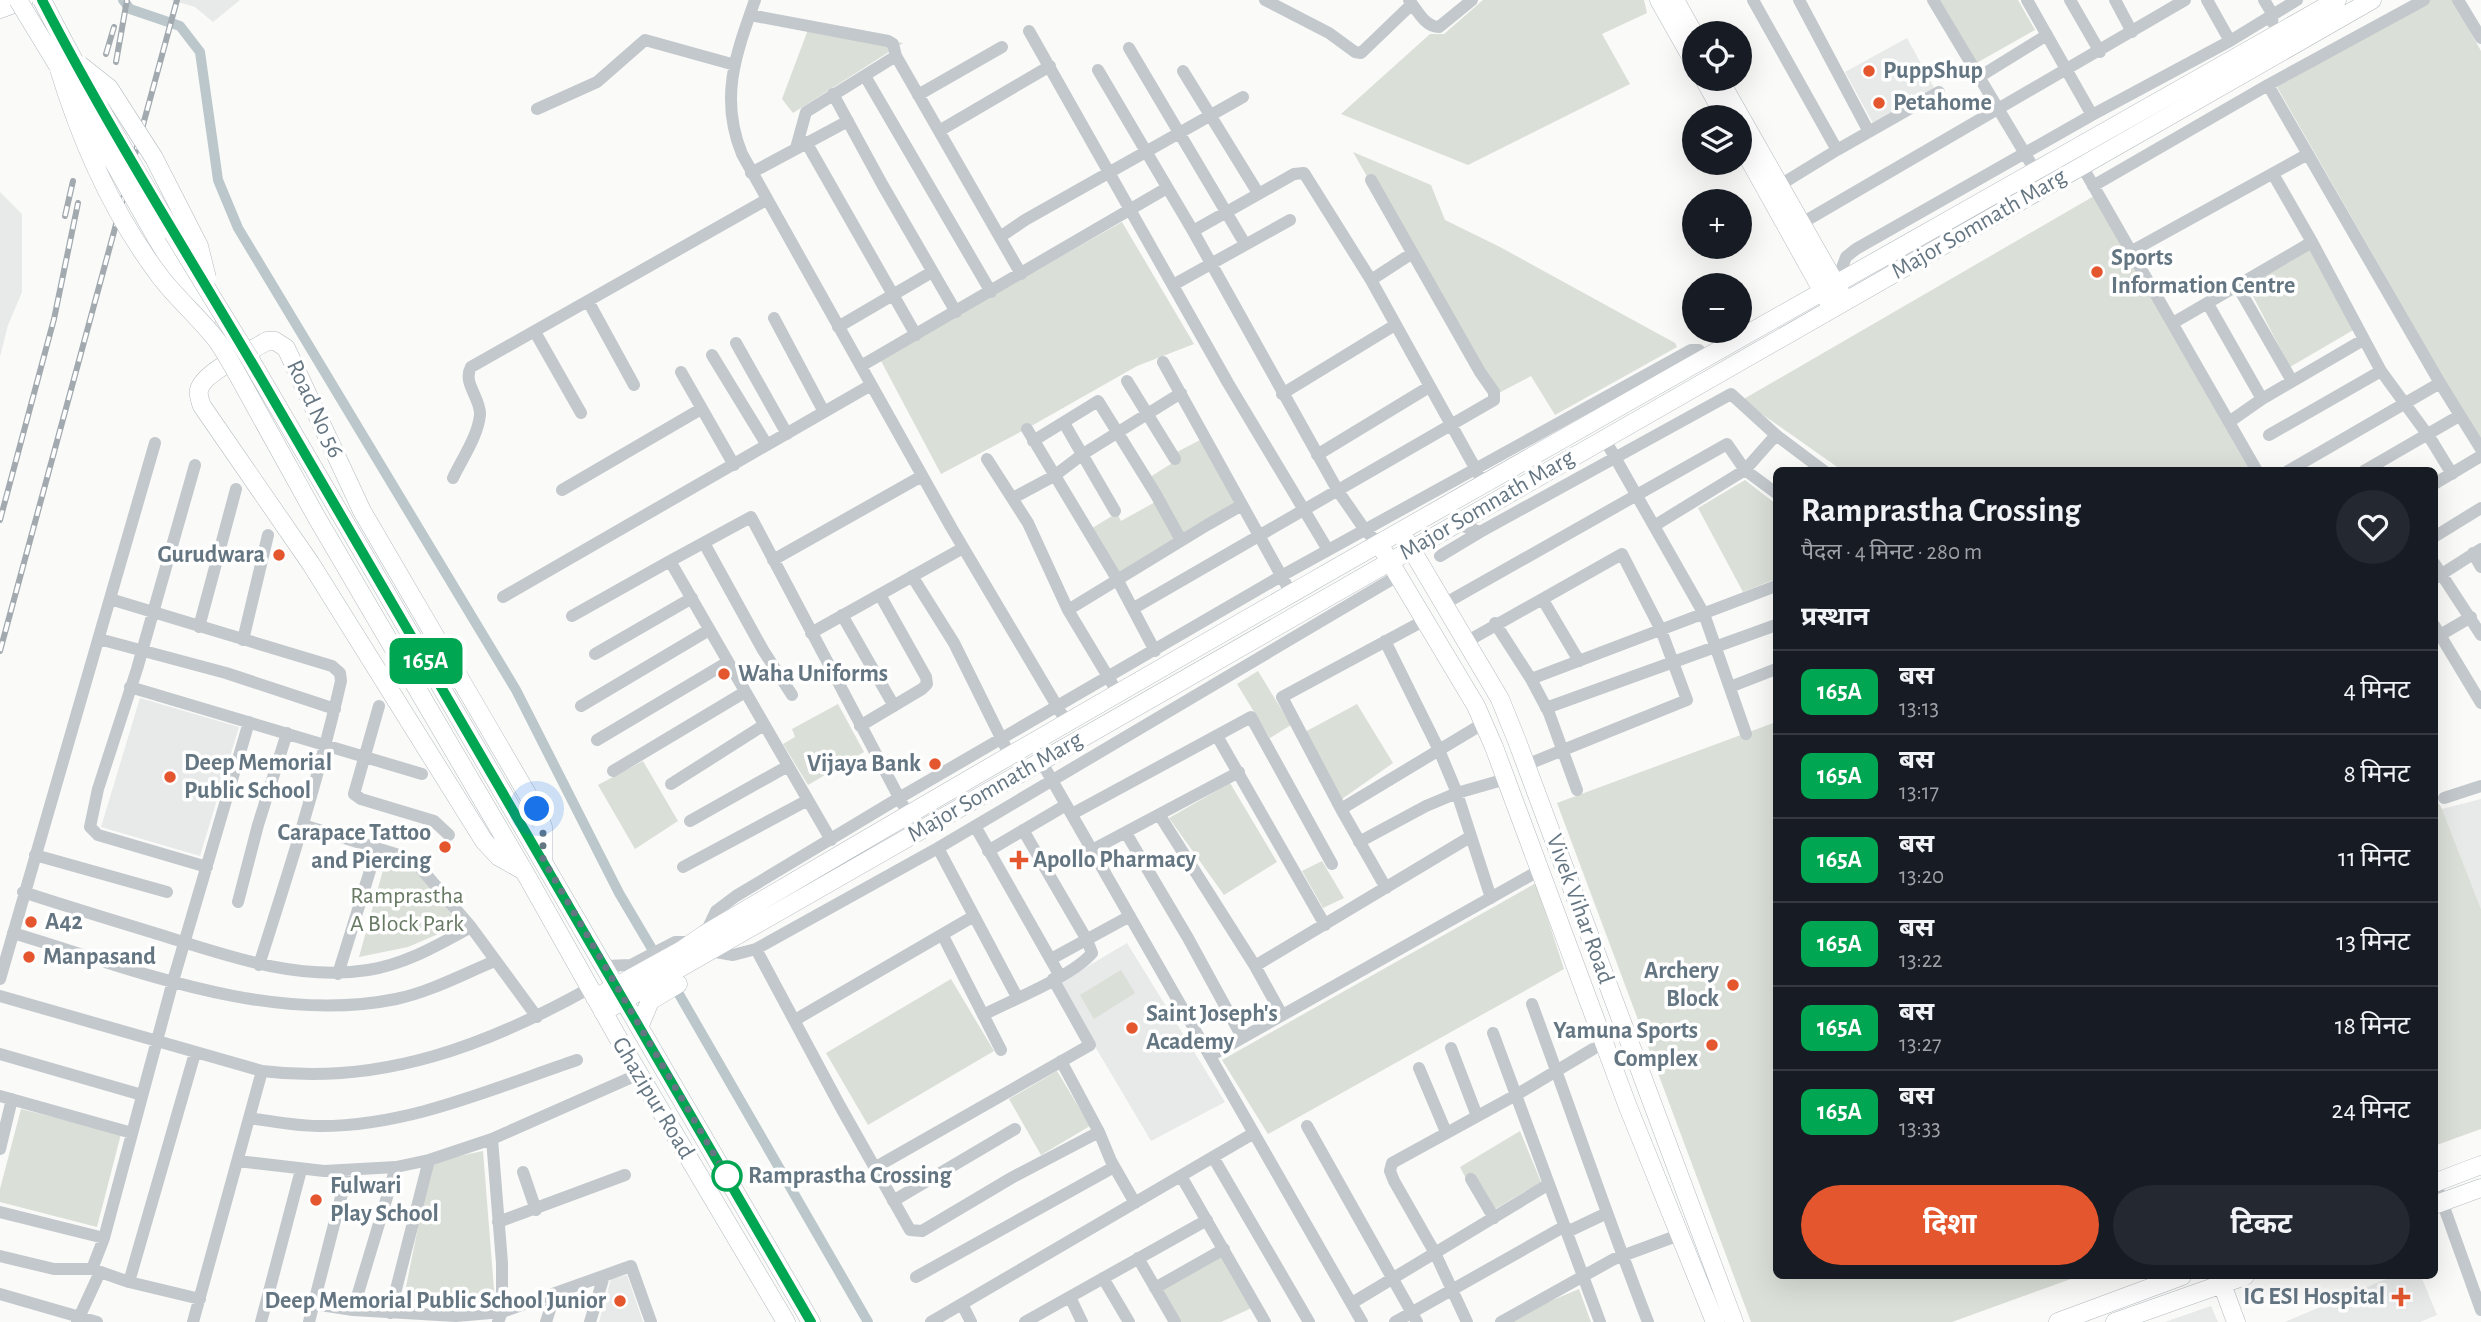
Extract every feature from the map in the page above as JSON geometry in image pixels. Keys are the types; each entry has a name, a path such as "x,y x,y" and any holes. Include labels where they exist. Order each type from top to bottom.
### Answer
{"main road":[{"path":"18,0 65,64"},
{"path":"0,9 24,0"},
{"path":"42,0 65,64"},
{"path":"1660,0 1682,40"},
{"path":"1675,0 1687,21"},
{"name":"Major Somnath Marg","path":"2017,193 2035,172 2272,37 2328,8 2372,0"},
{"name":"Major Somnath Marg","path":"596,999 621,993 642,983 1041,761 1330,605 1394,568 1411,549 1604,438 1834,296 2017,193 2082,166 2328,8"},
{"name":"Ghazipur Road","path":"65,64 250,359 811,1322"},
{"name":"Ghazipur Road","path":"65,64 317,519 786,1322"},
{"path":"1726,91 1802,223 1834,296"},
{"path":"1752,163 1834,296"},
{"name":"Major Somnath Marg","path":"694,952 908,814 1401,531 1480,476 1705,359 1834,296"},
{"name":"Road No 56","path":"524,871 499,857 484,841 310,564 202,406 199,390 209,375 267,341 275,341 286,348 362,511 537,809 543,827 543,859"},
{"name":"Vivek Vihar Road","path":"1401,531 1500,699 1734,1322"},
{"path":"1379,544 1476,706 1715,1322"},
{"path":"1550,896 1572,888"},
{"path":"563,942 584,930"},
{"path":"626,1052 643,1032 642,983 694,952"},
{"path":"2438,1181 2481,1165"},
{"path":"2438,1204 2481,1188"},
{"path":"1679,1235 1699,1226"},
{"path":"2058,1322 2174,1279"},
{"path":"2115,1322 2221,1280 2236,1322"}],"street":[{"path":"755,0 735,65 730,100 730,116 738,144 766,201 922,476 1067,723"},
{"path":"1265,0 1361,53 1411,2 1427,23 1438,27 1467,1"},
{"path":"1753,0 1836,150"},
{"path":"1799,0 1869,132"},
{"path":"1933,0 2035,172"},
{"path":"2027,0 2092,115"},
{"path":"2070,0 2099,52"},
{"path":"2115,0 2132,32"},
{"path":"1802,223 2185,0"},
{"path":"2207,0 2230,41"},
{"path":"2264,0 2273,15 2272,37"},
{"path":"1834,296 1846,257 1856,249 2092,115 2230,41 2297,0"},
{"path":"2093,186 2268,85 2424,0"},
{"path":"2458,0 2481,38"},
{"path":"750,15 893,44 896,56 1021,274"},
{"path":"1029,31 1328,551"},
{"path":"1979,76 2047,35"},
{"path":"537,109 597,82 645,40 735,65"},
{"path":"918,95 1002,47"},
{"path":"1129,48 1245,244"},
{"path":"896,56 806,112 801,145 916,335"},
{"path":"939,131 1050,66"},
{"path":"1098,70 1193,231 1338,491 1365,530 1379,544"},
{"path":"1183,71 1258,193"},
{"path":"865,76 990,292"},
{"path":"2268,85 2459,416 2481,449"},
{"path":"1780,185 1939,92"},
{"path":"833,94 956,312"},
{"path":"1000,237 1243,97"},
{"path":"751,173 848,121"},
{"path":"2132,251 2308,154"},
{"path":"2082,166 2255,467"},
{"path":"1193,231 1294,174 1304,173 1371,280 1480,476 1365,530 1283,575 899,798 723,905 713,917 694,952 733,955 756,949 938,848 1053,780 1330,605"},
{"path":"2273,174 2381,371 2427,434 2452,474"},
{"path":"1133,608 1494,400 1494,392 1411,254 1371,180"},
{"path":"861,366 1167,188"},
{"path":"453,478 479,420 479,406 468,376 471,367 766,201"},
{"path":"1173,285 1290,219"},
{"path":"2173,323 2312,242"},
{"path":"1371,280 1411,254"},
{"path":"838,327 932,271"},
{"path":"2238,287 2292,381"},
{"path":"588,301 635,385"},
{"path":"2208,304 2262,399"},
{"path":"774,318 824,412"},
{"path":"1282,394 1395,326"},
{"path":"535,332 581,413"},
{"path":"2229,422 2262,399 2363,340"},
{"path":"736,343 787,434"},
{"path":"712,355 767,445"},
{"path":"1163,362 1292,595"},
{"path":"2269,435 2381,371"},
{"path":"681,372 734,465"},
{"path":"1127,381 1175,459"},
{"path":"2295,467 2440,383"},
{"path":"503,597 872,385"},
{"path":"1317,455 1429,387"},
{"path":"1013,498 1054,477 1083,454 1181,393"},
{"path":"1440,556 1731,394 1776,435 1819,467"},
{"path":"1155,651 1117,579 1030,435 1064,423 1098,401 1181,540"},
{"path":"562,489 701,409"},
{"path":"2371,467 2459,416"},
{"path":"1064,423 1115,511"},
{"path":"1654,526 1745,470 1776,435"},
{"path":"1604,438 1703,614 1746,734"},
{"path":"0,979 155,443"},
{"path":"1444,604 1727,444 1745,470 1773,491"},
{"path":"2438,482 2481,456"},
{"path":"987,459 1028,523 1068,610 1118,694"},
{"path":"195,465 142,650 98,789 90,827 97,835 207,867"},
{"path":"773,560 922,476"},
{"path":"199,627 236,489"},
{"path":"1068,610 1242,505"},
{"path":"2438,535 2481,508"},
{"path":"572,616 751,517 908,814"},
{"path":"1455,523 1480,532"},
{"path":"243,640 268,536"},
{"path":"704,543 792,695"},
{"path":"811,633 963,548"},
{"path":"2481,567 2477,551 2438,577 2471,617 2481,635"},
{"path":"1466,642 1495,623 1543,600 1622,554 1661,630 1687,700 1526,765"},
{"path":"670,561 831,840"},
{"path":"912,576 954,643 1010,756"},
{"path":"1531,679 1773,587"},
{"path":"860,726 927,684 926,677 880,595"},
{"path":"595,654 692,598"},
{"path":"110,599 337,669 341,681 326,745 259,965"},
{"path":"1543,600 1579,661"},
{"path":"842,615 894,706"},
{"path":"2438,632 2471,617"},
{"path":"1386,888 1282,697 1425,620"},
{"path":"1495,623 1546,708 1577,790"},
{"path":"1546,708 1773,626"},
{"path":"581,706 709,630"},
{"path":"2438,636 2481,703"},
{"path":"99,639 226,673 335,709"},
{"path":"1385,641 1439,750 1457,793 1491,898"},
{"path":"597,740 728,662"},
{"path":"1730,687 1773,670"},
{"path":"130,687 422,774"},
{"path":"614,771 745,692"},
{"path":"379,706 354,789 357,797 434,821 449,835"},
{"path":"988,851 1251,717 1332,864"},
{"path":"77,1319 96,1271 173,981 248,722"},
{"path":"1341,809 1483,723"},
{"path":"671,785 764,725"},
{"path":"238,902 258,825 287,733"},
{"path":"1217,736 1325,925"},
{"path":"1041,761 1362,1322"},
{"path":"690,821 788,766"},
{"path":"1092,850 1239,772"},
{"path":"1359,842 1426,806 1457,793 1506,779"},
{"path":"2444,798 2481,786"},
{"path":"683,867 808,800"},
{"path":"1160,816 1282,1015"},
{"path":"303,825 402,856 417,864 471,927 537,1017"},
{"path":"876,1167 1090,1045 1051,959 975,826"},
{"path":"984,1015 1057,977 1092,953 1023,831"},
{"path":"1126,833 1242,1037"},
{"path":"1255,967 1471,837"},
{"path":"338,974 377,848"},
{"path":"938,848 1017,997"},
{"path":"35,855 167,892"},
{"path":"1210,1056 1540,870"},
{"path":"23,892 259,965 338,974 388,965 429,950 471,927"},
{"path":"796,1020 974,916"},
{"path":"1051,959 1130,916"},
{"path":"13,933 173,981 267,1002 302,1006 347,1006 399,999 495,961"},
{"path":"943,936 1001,1050"},
{"path":"756,949 910,1230 922,1231 1013,1177 1099,1132"},
{"path":"606,966 642,983"},
{"path":"0,996 195,1053 262,1071 284,1074 329,1074 386,1069 411,1063 537,1017 596,999"},
{"path":"1532,1004 1648,1322"},
{"path":"1493,1033 1600,1322"},
{"path":"1451,1048 1477,1116"},
{"path":"1467,1322 1435,1253 1390,1171 1392,1163 1593,1049"},
{"path":"129,1282 195,1053"},
{"path":"0,1054 142,1095"},
{"path":"249,1118 319,1126 379,1121 440,1107 577,1060"},
{"path":"1061,1061 1135,1203"},
{"path":"1419,1068 1446,1132"},
{"path":"193,1322 262,1071"},
{"path":"238,1161 301,1170 348,1170 396,1167 429,1160 492,1139 639,1074"},
{"path":"0,1149 6,1098 132,1133"},
{"path":"1307,1126 1414,1317"},
{"path":"893,1201 1015,1129"},
{"path":"931,1322 1254,1133"},
{"path":"492,1139 502,1263 500,1317"},
{"path":"1213,1157 1309,1322"},
{"path":"390,1312 429,1160"},
{"path":"353,1310 396,1167"},
{"path":"916,1277 1114,1167"},
{"path":"261,1322 301,1170"},
{"path":"309,1322 348,1170"},
{"path":"523,1172 536,1210"},
{"path":"498,1222 625,1175"},
{"path":"1181,1176 1265,1322"},
{"path":"1471,1179 1494,1218"},
{"path":"1352,1303 1549,1184"},
{"path":"2438,1204 2481,1310"},
{"path":"0,1212 104,1238"},
{"path":"1395,1322 1414,1317 1452,1290 1566,1229 1607,1213"},
{"path":"1025,1322 1207,1220"},
{"path":"1501,1322 1622,1256 1679,1235"},
{"path":"1155,1288 1224,1249"},
{"path":"0,1256 54,1269 96,1271 200,1299"},
{"path":"1138,1258 1175,1322"},
{"path":"314,1304 455,1319 500,1317 631,1266 651,1322"},
{"path":"590,1322 604,1276"},
{"path":"1103,1278 1129,1322"},
{"path":"0,1294 77,1319 97,1322"},
{"path":"546,1322 555,1294"},
{"path":"1070,1297 1082,1322"},
{"path":"962,1304 971,1322"}],"shaded area":[{"path":"171,0 240,0 213,22 195,7"},
{"path":"1907,38 1936,91 1874,125 1845,72"},
{"path":"0,192 22,214 22,292 8,325 0,357"},
{"name":"Deep Memorial Public School","path":"140,698 239,727 200,856 101,827"},
{"path":"2481,799 2481,909 2442,809"},
{"name":"Saint Joseph's Academy","path":"1127,943 1225,1102 1151,1141 1058,984"},
{"name":"Deep Memorial Public School Junior","path":"627,1275 643,1322 599,1322 611,1279"},
{"path":"2386,1279 2422,1279 2437,1315 2420,1322 2285,1322"},
{"path":"2211,1306 2218,1322 2165,1322"}],"green space":[{"path":"1483,0 1644,0 1647,13 1602,34 1630,84 1468,165 1341,114 1430,34 1444,34"},
{"path":"1939,0 2018,0 2035,30 1973,65"},
{"path":"2430,0 2453,0 2481,51 2481,439 2277,87"},
{"path":"809,27 903,43 793,113 782,99"},
{"path":"1353,152 1431,185 1445,220 1500,247 1675,343 1677,347 1555,415 1531,376 1493,396"},
{"path":"2094,196 2248,467 1837,467 1742,400"},
{"path":"1122,222 1194,344 1137,366 941,474 880,359"},
{"path":"2306,241 2355,329 2290,367 2244,279"},
{"path":"1202,439 1238,505 1111,579 1084,533 1117,513 1121,521 1157,501 1147,479 1177,460 1173,454"},
{"path":"1745,480 1773,502 1773,580 1743,592 1698,508"},
{"path":"1258,671 1291,725 1270,738 1237,684"},
{"path":"838,704 864,752 808,785 783,744 795,737 792,729"},
{"path":"1357,704 1393,763 1342,799 1303,733"},
{"name":"Yamuna Sports Complex","path":"1773,723 1773,1279 2071,1279 1952,1322 1751,1322 1557,803"},
{"path":"643,761 678,821 635,849 598,785"},
{"path":"1230,783 1277,862 1224,895 1169,818"},
{"path":"2438,802 2481,909 2481,1129 2438,1145"},
{"name":"Ramprastha A Block Park","path":"388,852 415,860 459,925 408,947 359,957"},
{"path":"1322,861 1344,898 1323,908 1302,871"},
{"path":"1536,883 1564,969 1268,1134 1222,1060"},
{"path":"1121,970 1135,993 1094,1019 1080,995"},
{"path":"951,979 994,1051 868,1125 826,1053"},
{"path":"1057,1071 1090,1126 1041,1155 1009,1099"},
{"path":"21,1109 121,1134 97,1227 0,1202 0,1189"},
{"path":"1520,1131 1541,1182 1485,1215 1460,1167"},
{"path":"483,1151 495,1302 403,1302 431,1162"},
{"path":"1224,1249 1256,1306 1221,1322 1175,1322 1155,1288"},
{"path":"1579,1289 1591,1322 1501,1322"}],"waterway":[{"path":"123,0 130,9 180,26 200,52 218,180 238,228 516,690 619,893 658,959"},
{"path":"672,982 868,1322"}],"railway":[{"path":"116,62 127,0"},
{"path":"0,651 177,0"},
{"path":"106,54 114,27"},
{"path":"65,216 73,181"},
{"path":"0,520 54,319 78,203"}],"bus line":[{"name":"165A","path":"42,0 72,58 169,227 262,380 606,966 811,1322"}],"place":[{"name":"PuppShup","path":"1869,71"},
{"name":"Petahome","path":"1879,103"},
{"name":"Sports Information Centre","path":"2097,272"},
{"name":"Gurudwara","path":"279,555"},
{"name":"Waha Uniforms","path":"724,674"},
{"name":"Vijaya Bank","path":"935,764"},
{"name":"Deep Memorial Public School","path":"170,777"},
{"name":"Carapace Tattoo and Piercing","path":"445,847"},
{"name":"Apollo Pharmacy","path":"1019,860"},
{"name":"A42","path":"31,922"},
{"name":"Manpasand","path":"29,957"},
{"name":"Archery Block","path":"1733,985"},
{"name":"Saint Joseph's Academy","path":"1132,1028"},
{"name":"Yamuna Sports Complex","path":"1712,1045"},
{"name":"Ramprastha Crossing","path":"727,1176"},
{"name":"Fulwari Play School","path":"316,1200"},
{"name":"IG ESI Hospital","path":"2401,1297"},
{"name":"Deep Memorial Public School Junior","path":"620,1301"}],"route":[{"path":"537,809 543,827 543,859 729,1180 727,1176"}]}
